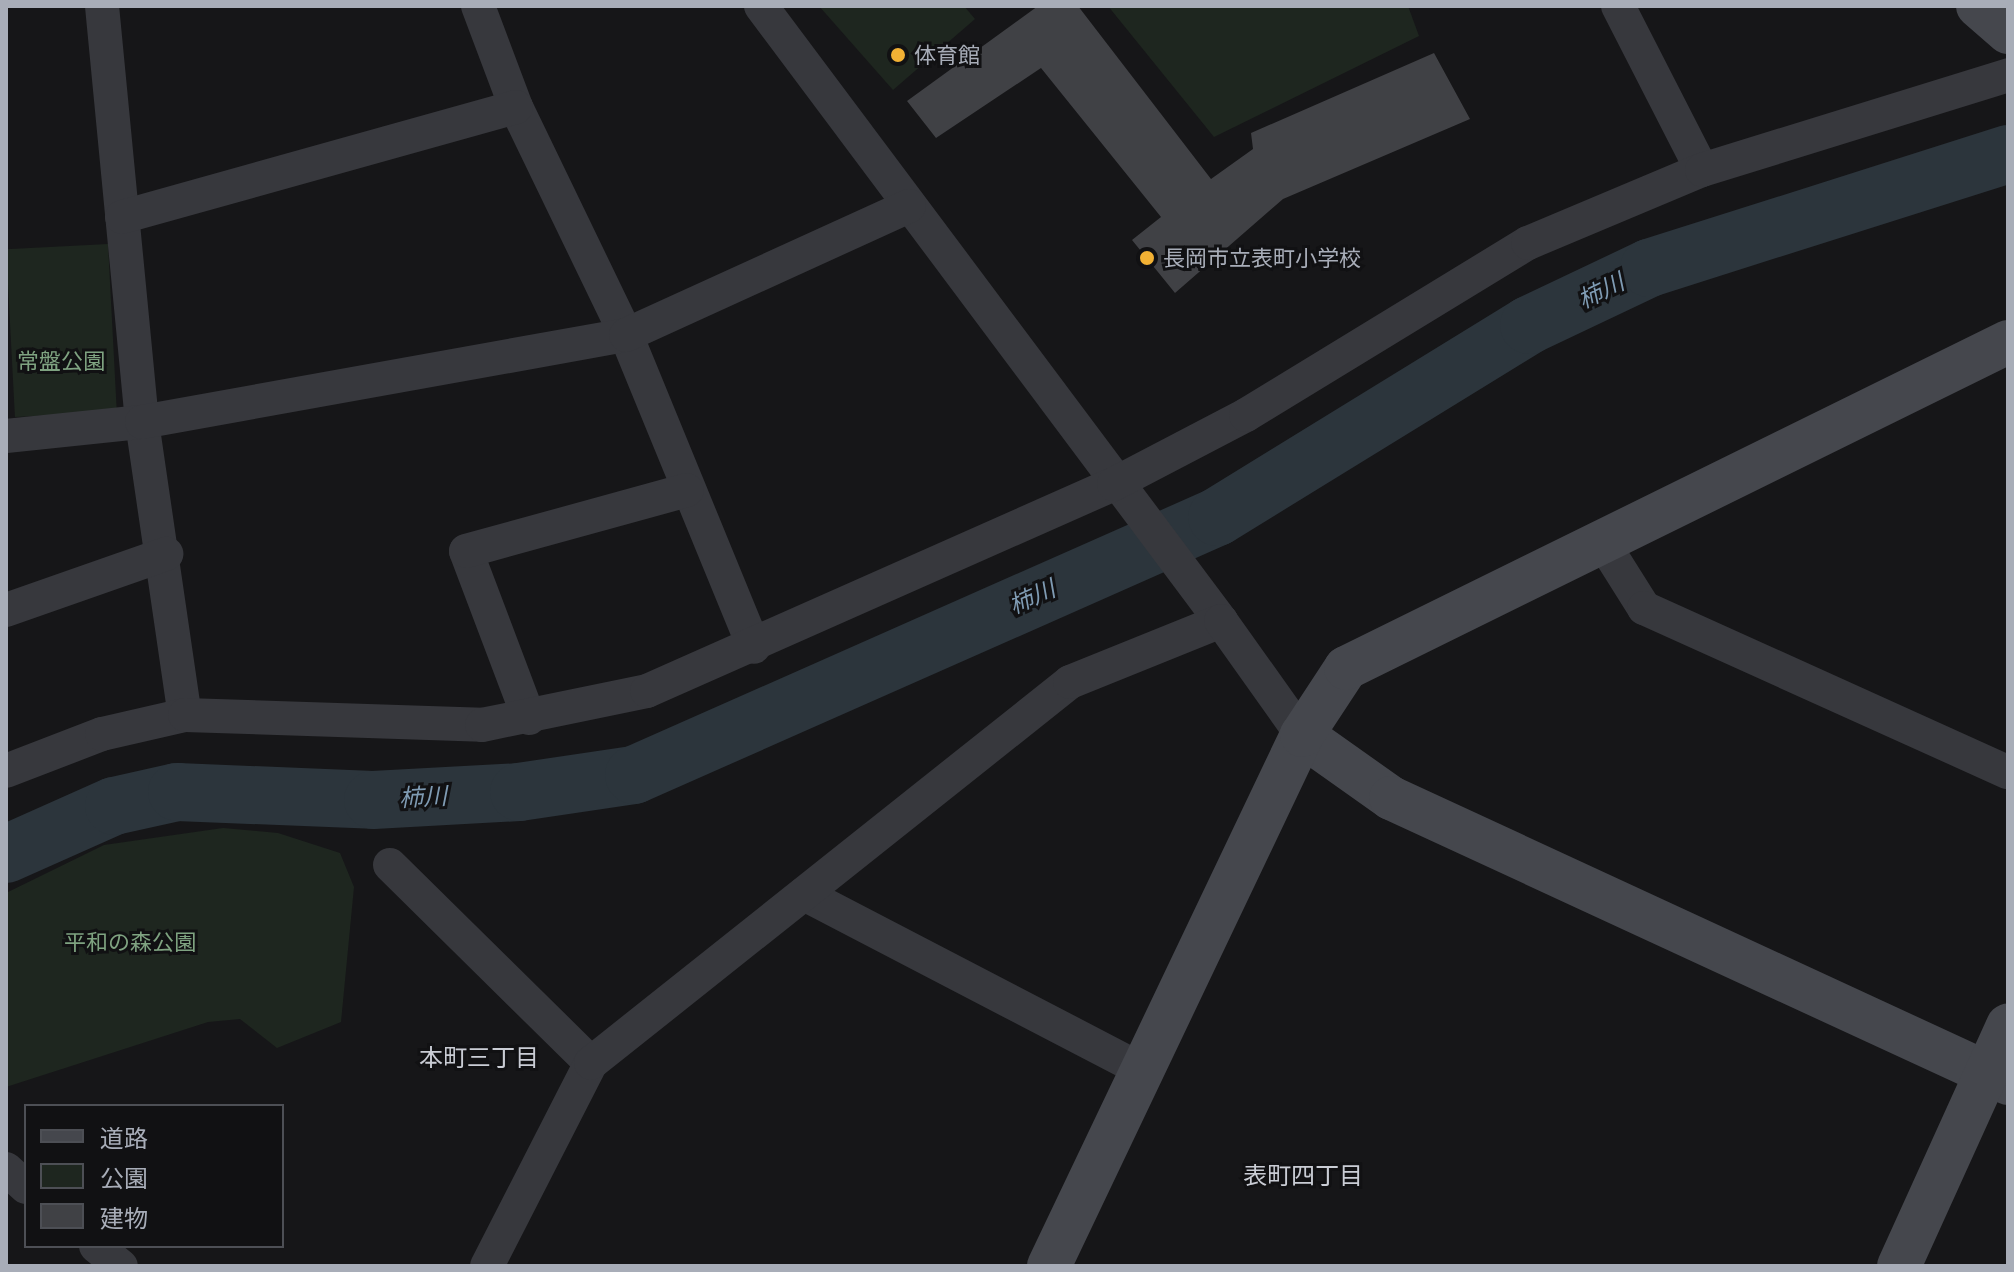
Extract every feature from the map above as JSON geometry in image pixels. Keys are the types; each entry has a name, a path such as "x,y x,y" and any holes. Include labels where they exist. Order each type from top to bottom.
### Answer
{"street":[{"path":"102,6 142,422 166,554 185,715"},
{"path":"478,6 516,107 626,335 754,647"},
{"path":"761,6 1114,484 1221,621 1302,735 1391,798 1998,1078"},
{"path":"1618,6 1702,170"},
{"path":"1978,6 2008,32"},
{"path":"6,771 102,734 185,715 482,725 529,718 647,691 754,647 1114,484 1246,415 1466,275 1702,170 2008,75"},
{"path":"122,217 516,107"},
{"path":"6,436 142,422 626,335 909,206"},
{"path":"1049,1266 1146,1072 1302,735 1346,668 1600,538 2008,342"},
{"path":"529,718 466,551 687,490"},
{"path":"1600,538 1644,608 2008,772"},
{"path":"6,610 166,554"},
{"path":"487,1266 591,1063 1070,682 1221,621"},
{"path":"390,865 591,1063"},
{"path":"804,894 1146,1072"},
{"path":"1899,1266 1998,1078 2008,1026"},
{"path":"6,1169 24,1185"},
{"path":"98,1248 121,1266"}],"green space":[{"name":"体育館","path":"819,6 964,6 975,19 893,90"},
{"path":"1108,6 1408,6 1419,36 1214,137"},
{"name":"常盤公園","path":"108,244 117,412 15,417 6,249"},
{"name":"平和の森公園","path":"223,828 278,833 340,853 354,887 341,1022 277,1048 240,1019 208,1022 6,1087 6,893 104,845"}],"building":[{"path":"1038,6 1078,6 1211,179 1253,149 1251,133 1434,53 1470,119 1283,199 1175,293 1132,240 1161,217 1041,68 936,138 907,101"}],"waterway":[{"name":"柿川","path":"6,854 114,806 177,792 373,800 519,792 634,775 1217,517 1529,325 1649,268 2008,154"}],"place":[{"name":"体育館","path":"898,55"},
{"name":"長岡市立表町小学校","path":"1147,258"}],"district":[{"name":"本町三丁目","path":"479,1058"},
{"name":"表町四丁目","path":"1303,1176"}]}
